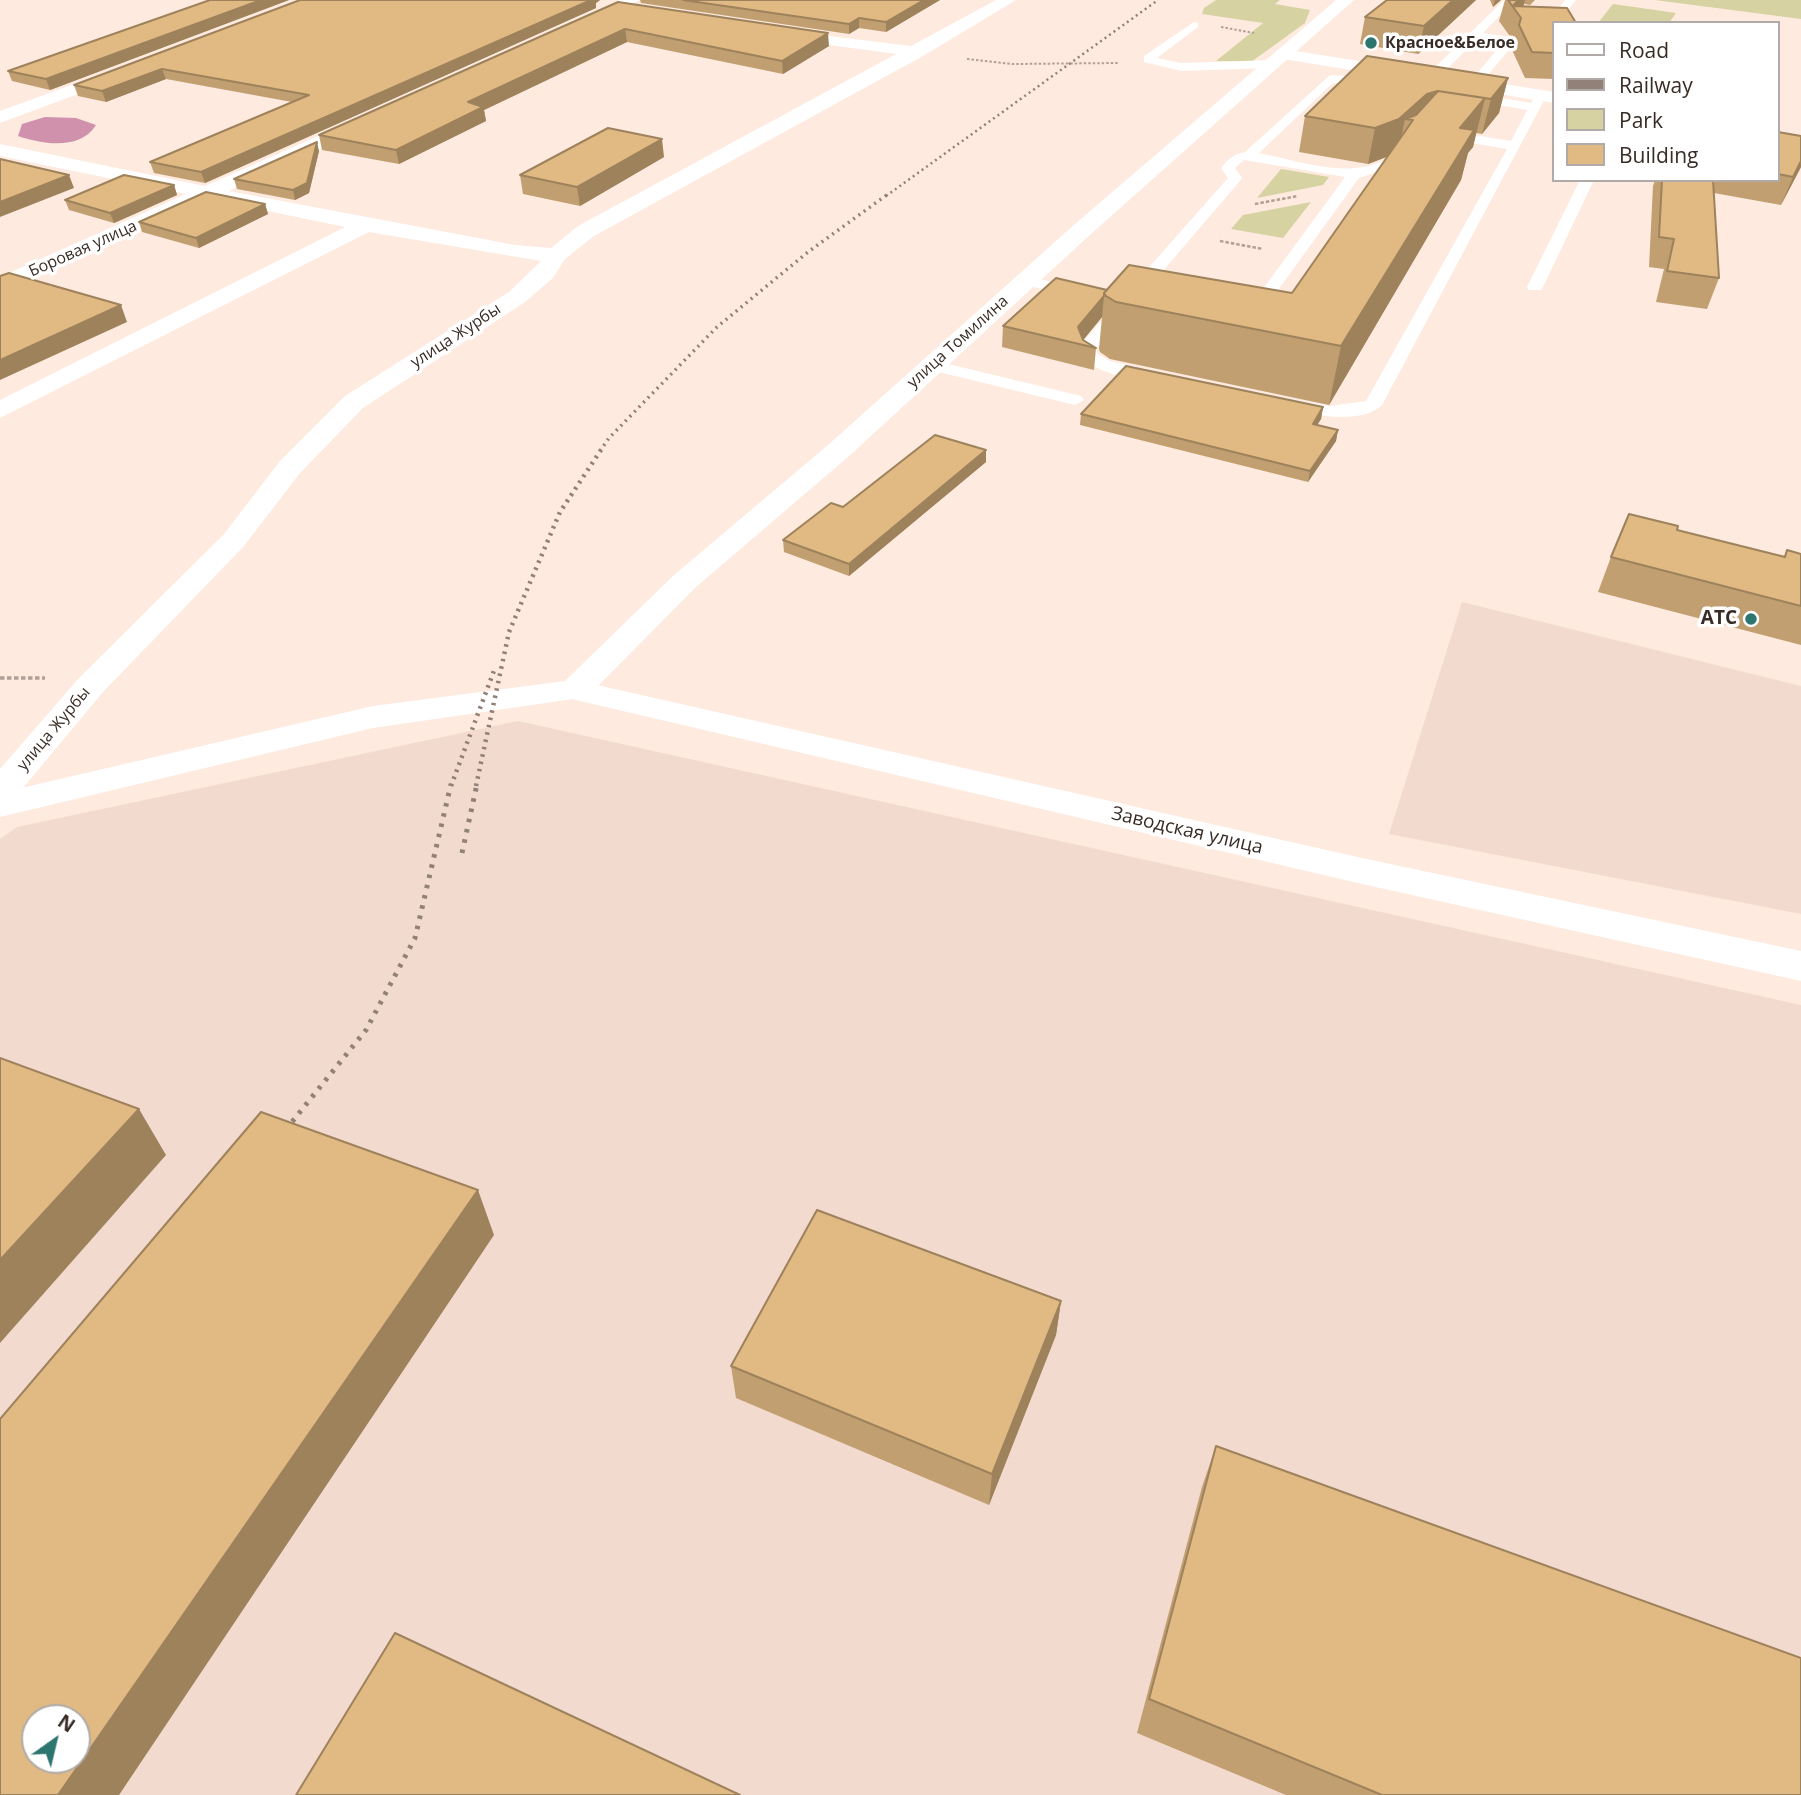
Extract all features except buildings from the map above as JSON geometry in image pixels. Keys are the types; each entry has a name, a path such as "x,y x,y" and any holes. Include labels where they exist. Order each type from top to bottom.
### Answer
{"street":[{"name":"улица Журбы","path":"0,792 91,685 181,597 234,540 290,467 354,402 517,297 545,273 556,255 586,232 1008,0"},
{"name":"улица Томилина","path":"575,690 685,581 1346,0"},
{"path":"589,2 630,6"},
{"path":"566,30 630,6"},
{"path":"765,31 917,52"},
{"path":"1277,59 1431,78 1543,100"},
{"path":"0,117 143,63"},
{"name":"Боровая улица","path":"0,286 379,115"},
{"path":"0,150 204,194 366,225 515,253 556,255"},
{"path":"0,169 30,156"},
{"path":"0,410 366,225"},
{"path":"0,805 373,717 575,690"},
{"name":"Заводская улица","path":"575,690 1362,871 1801,965"}],"lane":[{"path":"1431,78 1506,4 1554,13 1561,12 1571,0"},
{"path":"1194,25 1147,59 1159,67 1181,67 1277,59"},
{"path":"1474,85 1507,45 1502,39 1475,34"},
{"path":"1249,156 1330,79 1359,79 1543,100 1373,405 1352,413 1326,412 1274,401"},
{"path":"1234,322 1250,318 1350,181 1398,160 1423,134 1515,146"},
{"path":"1170,379 1104,365 1090,357 1087,348 1120,301 1185,235 1235,178 1228,167 1239,157 1249,156 1350,181"},
{"path":"1535,287 1586,182"},
{"path":"1026,281 1120,301"},
{"path":"932,365 1075,400"}],"path":[{"path":"917,52 1012,64 1159,67"},
{"path":"1203,214 1350,181"},
{"path":"1185,235 1296,255"}],"shaded area":[{"path":"45,117 76,118 96,125 89,133 71,142 49,143 18,136 22,124"},
{"path":"1462,602 1801,686 1801,914 1389,834"},
{"path":"518,721 1801,1005 1801,1795 0,1795 0,839 17,827"}],"green space":[{"path":"1216,0 1280,0 1275,4 1310,10 1305,23 1251,62 1216,61 1263,23 1202,14 1204,8"},
{"path":"1655,0 1801,0 1801,19"},
{"path":"1613,4 1676,13 1670,21 1600,21"},
{"path":"1281,169 1329,177 1323,185 1257,198"},
{"path":"1311,202 1283,238 1231,229 1243,215"}],"railway":[{"path":"886,196 1158,0"},
{"path":"600,451 609,438 717,327 808,252 888,194"},
{"path":"476,786 509,632 560,512 601,450"},
{"path":"451,786 495,668"},
{"path":"279,1138 366,1030 415,938 451,784"},
{"path":"462,853 477,784"}],"place":[{"name":"Красное&Белое","path":"1371,43"},
{"name":"АТС","path":"1751,619"}]}
